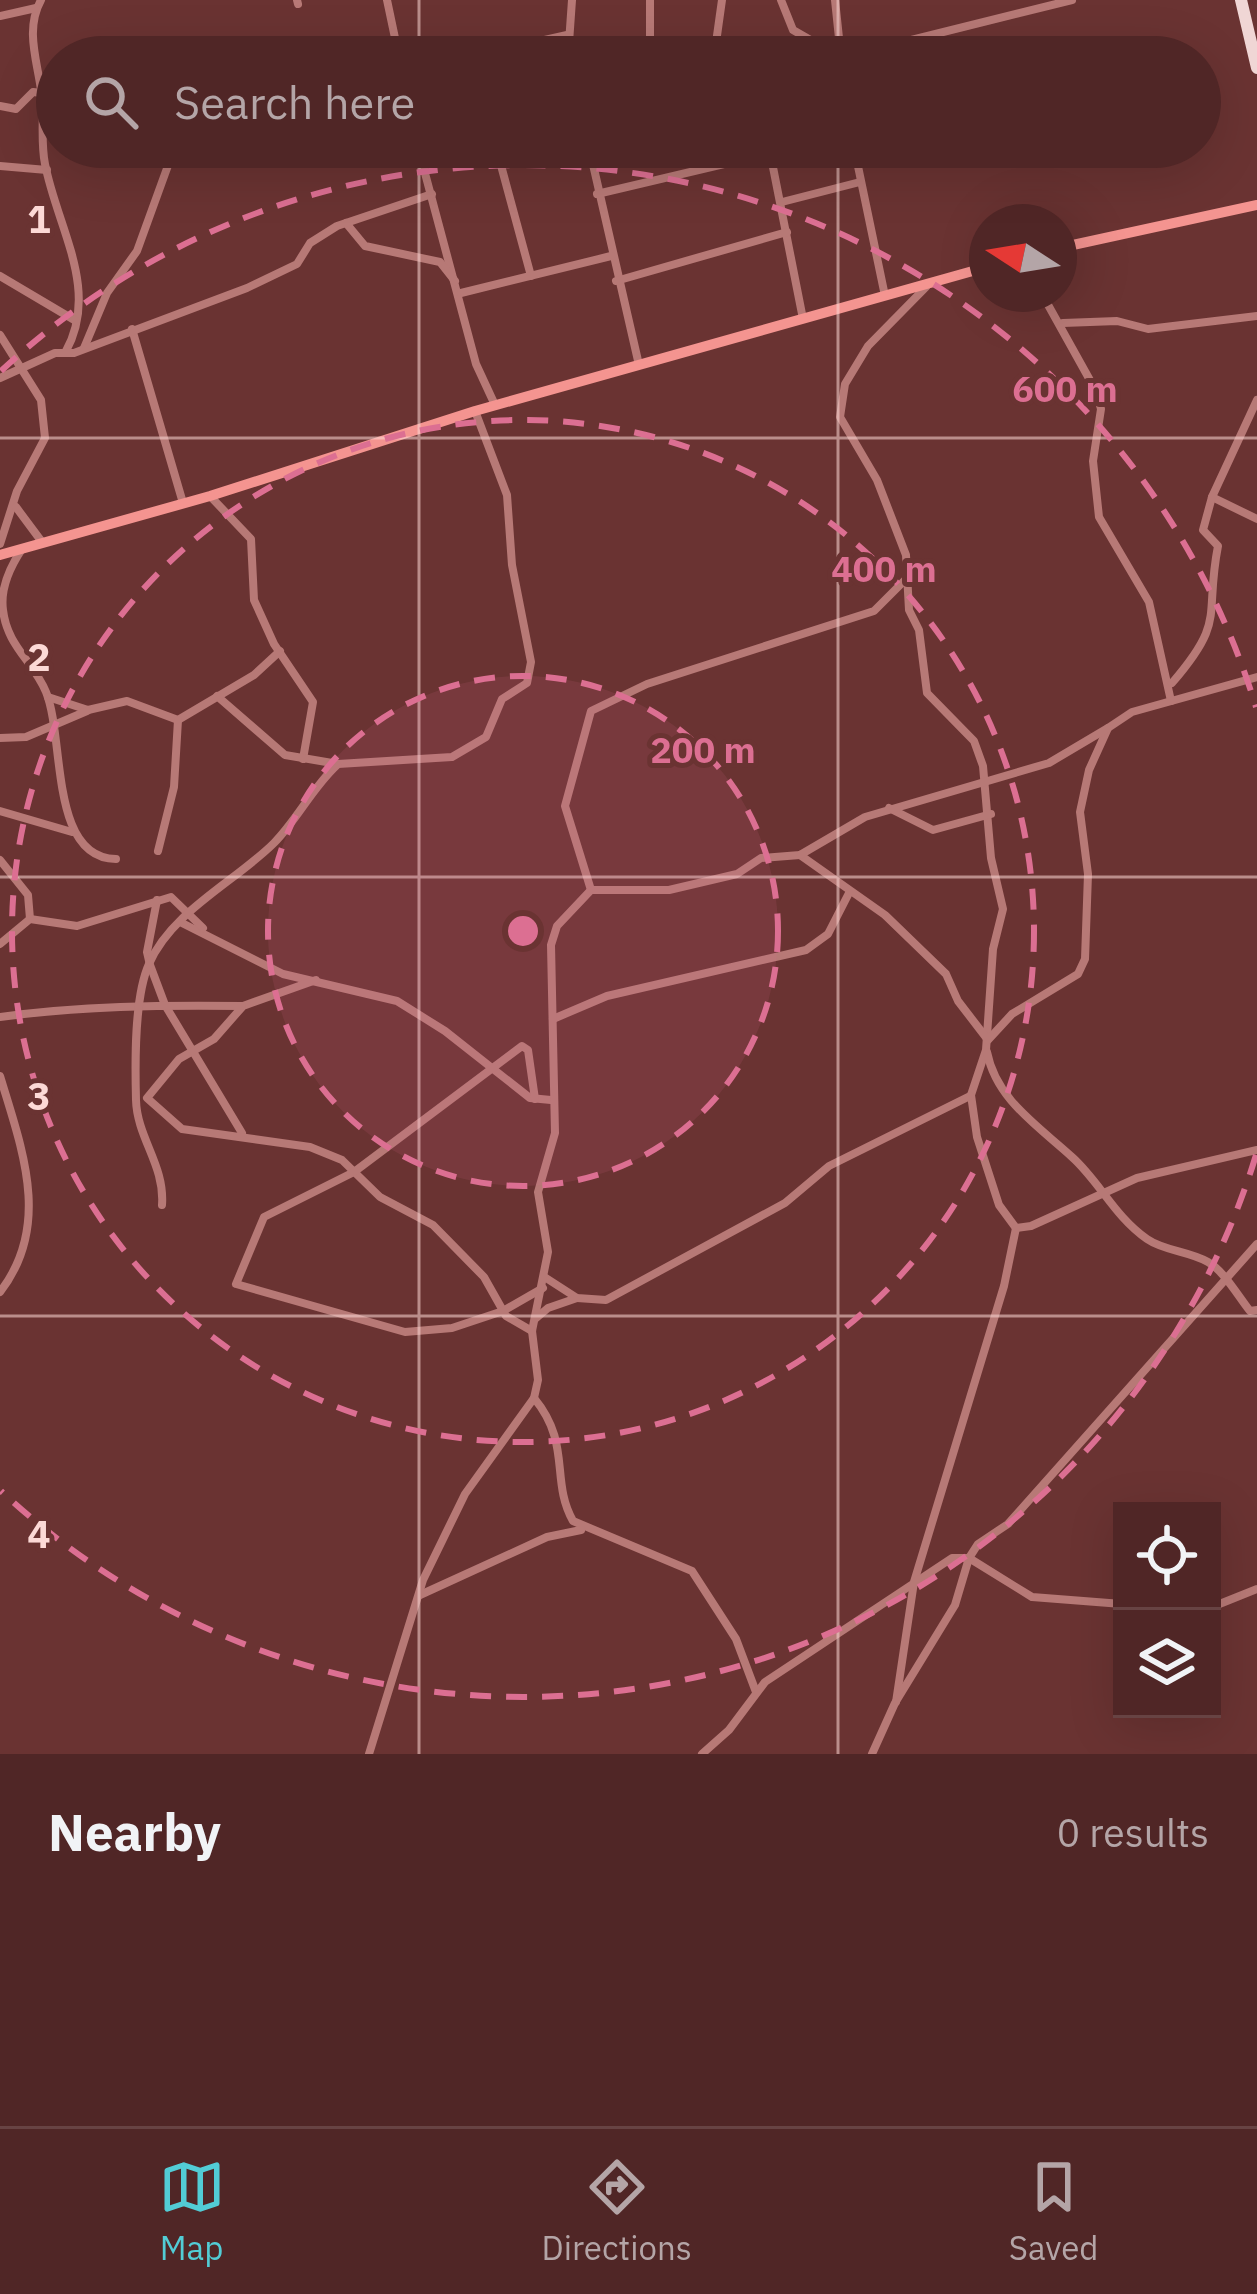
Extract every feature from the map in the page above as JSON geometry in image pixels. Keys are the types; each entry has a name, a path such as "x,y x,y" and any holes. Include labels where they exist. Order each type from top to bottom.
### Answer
{"highway":[{"path":"1241,0 1257,68"}],"main road":[{"path":"1077,244 1257,205"},
{"path":"0,555 210,496 495,405 969,272"}],"street":[{"path":"387,0 395,36"},
{"path":"563,36 567,35 572,0"},
{"path":"650,0 650,36"},
{"path":"717,36 722,0"},
{"path":"781,0 793,30 804,36"},
{"path":"835,0 839,36"},
{"path":"920,36 1072,0"},
{"path":"0,16 39,4 32,43 36,63"},
{"path":"0,106 16,109 36,92"},
{"path":"0,166 47,170 64,238 78,262 77,321 66,351"},
{"path":"84,349 107,293 136,251 167,168"},
{"path":"424,168 476,364 495,405"},
{"path":"502,168 531,276"},
{"path":"593,168 616,281 640,366"},
{"path":"597,194 699,168"},
{"path":"774,168 802,319"},
{"path":"858,168 885,296"},
{"path":"782,202 860,182"},
{"path":"0,379 281,272 297,264 310,243 346,223 432,194"},
{"path":"346,223 364,245 440,262 460,290"},
{"path":"616,281 787,232"},
{"path":"460,290 611,256"},
{"path":"0,276 77,321"},
{"path":"895,1703 914,1582 1004,1286 1016,1228 999,1205 976,1137 971,1095 987,1045 993,949 1003,909 991,858 985,780 974,742 927,693 906,555 891,510 840,417 845,384 868,346 928,284"},
{"path":"1055,312 1101,409 1093,460 1099,517 1149,602 1171,700"},
{"path":"1063,323 1117,321 1148,329 1257,316"},
{"path":"132,328 183,503"},
{"path":"0,335 41,400 45,439 16,491 16,507 0,544"},
{"path":"1171,684 1206,644 1215,605 1212,574 1218,546 1203,530 1212,497 1257,400"},
{"path":"217,696 285,755 338,764 452,757 486,737 502,699 524,687 532,674 512,566 507,495 475,411"},
{"path":"210,496 251,539 254,600 313,702 303,758"},
{"path":"1212,497 1257,519"},
{"path":"16,507 42,542"},
{"path":"22,548 9,569 2,610 19,656 48,697 56,726 65,817 93,852 116,859"},
{"path":"591,890 566,806 591,711 601,701 874,611 907,579"},
{"path":"178,720 254,675 280,651"},
{"path":"369,1754 419,1595 465,1494 534,1398 538,1380 533,1326 544,1283 547,1236 538,1192 555,1133 551,945 557,926 591,890 669,890 737,874 761,858 800,855 889,808 1049,763 1132,712 1257,677"},
{"path":"48,697 88,710"},
{"path":"0,738 26,737 88,710 127,701 178,720"},
{"path":"158,851 174,787 178,720"},
{"path":"987,1045 1012,1014 1078,974 1085,959 1088,874 1079,812 1088,770 1108,728"},
{"path":"149,962 182,923 277,841 307,795 338,764"},
{"path":"889,808 933,830 991,814"},
{"path":"0,811 74,832"},
{"path":"800,855 885,915 946,974 987,1045 995,1082 1014,1099 1032,1128 1075,1159 1097,1192 1149,1241 1211,1263 1250,1311 1257,1310"},
{"path":"0,860 28,895 30,919"},
{"path":"553,1019 608,996 806,950 828,934 849,893"},
{"path":"0,940 30,919 77,926 171,897 193,913 205,931"},
{"path":"157,900 139,1010 137,1110 164,1184 162,1205"},
{"path":"182,923 283,974 397,1000 535,1099 551,1100"},
{"path":"149,962 167,1009 196,1050 242,1134"},
{"path":"0,1017 78,1005 139,1010 243,1006 316,980"},
{"path":"137,1110 179,1059 196,1050 243,1006"},
{"path":"535,1099 527,1047 490,1068 354,1172 264,1217 236,1284 405,1332 452,1328 502,1311 544,1283"},
{"path":"0,1076 23,1152 29,1227 25,1253 0,1292"},
{"path":"544,1283 591,1302 622,1293 784,1203 829,1166 971,1095"},
{"path":"147,1098 182,1129 242,1134 326,1152 380,1197 433,1225 484,1277 502,1311 533,1326"},
{"path":"1016,1228 1097,1192 1257,1150"},
{"path":"872,1754 895,1703 955,1605 978,1544 1008,1524 1257,1244"},
{"path":"533,1326 548,1308 578,1298"},
{"path":"534,1398 558,1441 566,1509 583,1529 692,1571 736,1639 756,1691"},
{"path":"419,1595 547,1538 583,1529"},
{"path":"702,1754 729,1730 756,1691 952,1558 969,1558 1031,1597 1113,1603"},
{"path":"1221,1603 1257,1589"}]}
